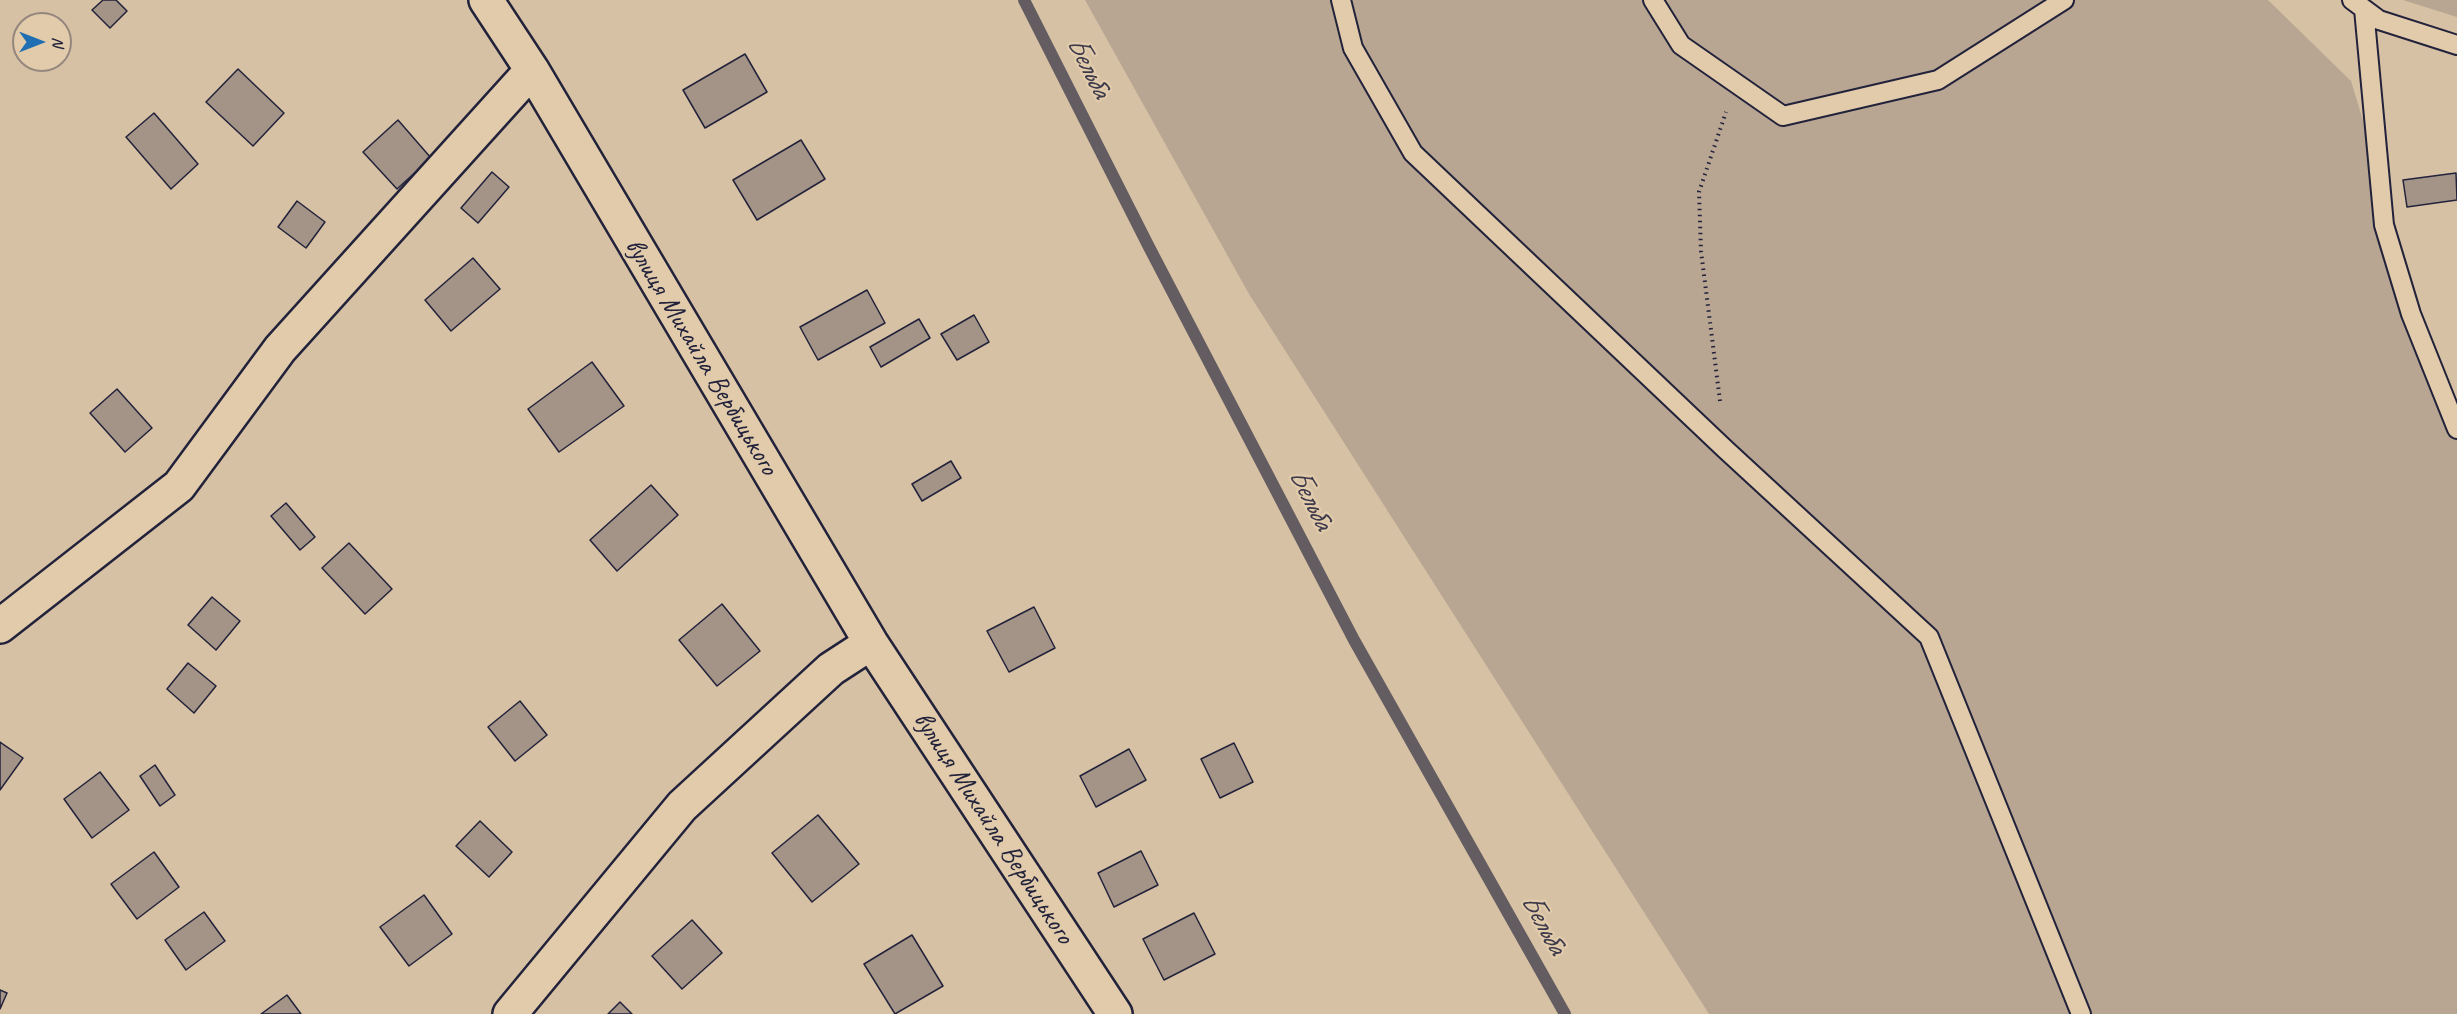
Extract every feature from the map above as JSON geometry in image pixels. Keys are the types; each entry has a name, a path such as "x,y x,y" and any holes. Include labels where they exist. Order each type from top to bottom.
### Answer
{"street":[{"name":"вулиця Михайла Вербицького","path":"486,0 532,70 871,643 1115,1014"},
{"path":"0,626 178,486 280,349 532,70"},
{"path":"510,1014 682,806 831,669 871,643"}],"lane":[{"path":"1341,0 1353,48 1413,153 1725,449 1929,637 2081,1014"},
{"path":"1653,0 1681,45 1783,116 1938,80 2064,0"},
{"path":"2358,4 2379,20 2457,45"},
{"path":"2358,4 2384,225 2411,314 2457,429"}],"path":[{"path":"1725,449 1701,251 1699,192 1735,82"}],"shaded area":[{"path":"1085,0 2268,0 2351,81 2457,428 2457,1014 1709,1014 1249,294"},
{"path":"2403,0 2457,0 2457,17"}],"building":[{"path":"103,0 116,0 127,11 110,28 92,10"},
{"path":"745,54 767,92 705,128 683,90"},
{"path":"238,69 284,113 253,146 206,102"},
{"path":"154,113 198,164 171,189 126,137"},
{"path":"398,120 431,158 397,189 363,152"},
{"path":"801,140 825,179 757,220 733,180"},
{"path":"492,172 509,187 478,223 461,208"},
{"path":"2456,173 2457,200 2407,207 2403,180"},
{"path":"297,201 325,222 306,248 278,227"},
{"path":"473,258 500,289 451,331 425,300"},
{"path":"867,290 885,323 818,360 800,327"},
{"path":"974,315 989,342 957,360 941,334"},
{"path":"919,319 930,338 881,367 870,347"},
{"path":"592,362 624,406 559,452 528,409"},
{"path":"117,389 152,428 125,452 90,413"},
{"path":"951,461 961,478 922,501 912,484"},
{"path":"651,485 678,515 617,571 590,540"},
{"path":"286,503 315,537 300,550 271,516"},
{"path":"349,543 392,589 365,614 322,568"},
{"path":"212,597 240,621 216,650 188,625"},
{"path":"722,604 760,651 717,686 679,640"},
{"path":"1034,607 1055,648 1009,672 987,631"},
{"path":"188,663 216,686 194,713 167,689"},
{"path":"520,701 547,735 515,761 488,727"},
{"path":"0,742 23,758 0,790"},
{"path":"1234,743 1253,782 1220,798 1201,759"},
{"path":"1129,749 1146,780 1096,807 1080,776"},
{"path":"155,765 175,795 160,806 140,776"},
{"path":"100,772 129,810 92,838 64,799"},
{"path":"818,815 859,864 812,902 772,853"},
{"path":"480,821 512,852 489,877 456,846"},
{"path":"1141,851 1158,885 1114,907 1098,873"},
{"path":"154,852 179,887 137,919 111,884"},
{"path":"424,895 452,934 409,966 380,927"},
{"path":"204,912 225,941 186,970 165,940"},
{"path":"1194,913 1215,954 1164,980 1143,939"},
{"path":"692,920 722,953 682,989 652,956"},
{"path":"912,935 943,986 895,1014 864,964"},
{"path":"0,990 7,993 0,1009"},
{"path":"287,995 301,1014 261,1014"},
{"path":"620,1002 632,1014 608,1014"}],"waterway":[{"name":"Бельба","path":"1024,0 1149,247 1354,640 1565,1014"}]}
